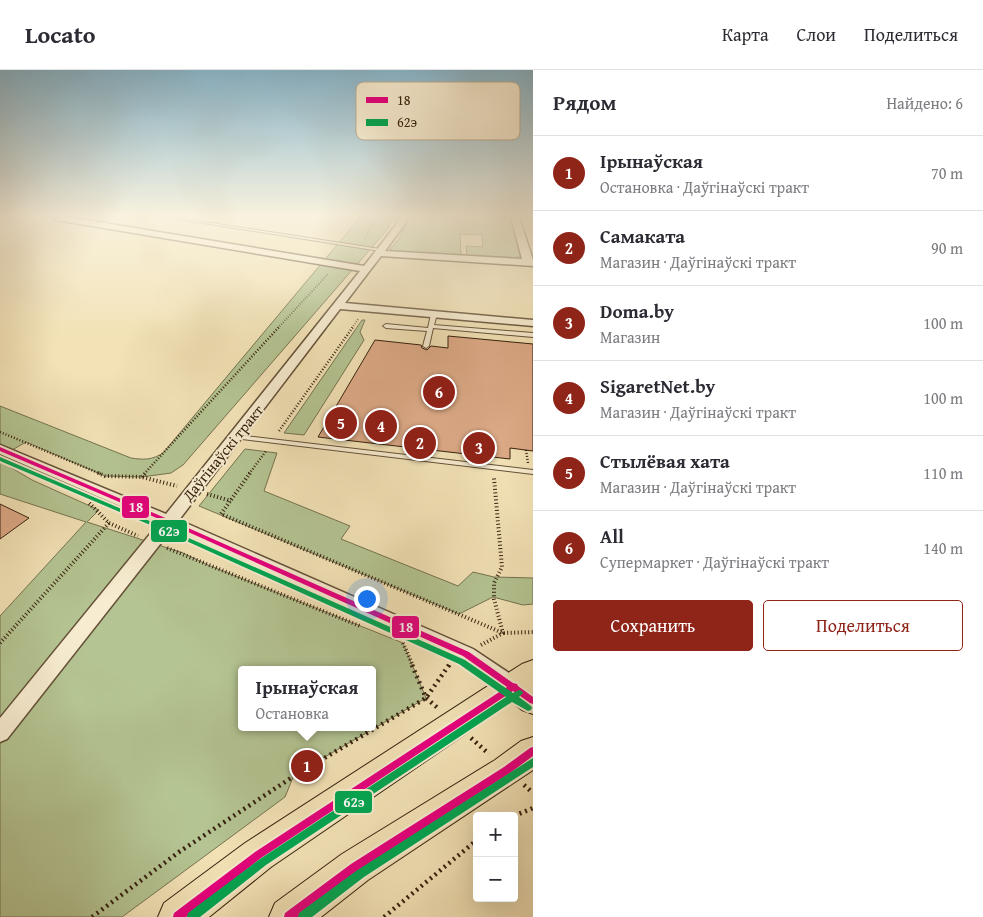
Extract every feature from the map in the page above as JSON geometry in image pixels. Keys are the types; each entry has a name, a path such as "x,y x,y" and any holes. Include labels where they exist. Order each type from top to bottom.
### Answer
{"main road":[{"path":"178,917 258,856 455,724 527,686"},
{"path":"289,917 355,867 520,761"}],"street":[{"path":"294,257 366,269"},
{"name":"Даўгінаўскі тракт","path":"0,733 236,437 375,257"},
{"path":"449,257 530,263"},
{"path":"338,306 533,323"},
{"path":"0,450 168,521 466,654 527,686"}],"lane":[{"path":"426,346 434,314"},
{"path":"386,326 533,336"},
{"path":"236,437 533,472"}],"path":[{"path":"142,477 338,264"},
{"path":"360,316 221,514 503,633 533,632"},
{"path":"0,432 105,476 142,477 231,501"},
{"path":"526,450 528,463"},
{"path":"494,468 502,566 494,578 493,597 503,633"},
{"path":"86,500 109,523 151,542 183,553 366,628"},
{"path":"0,643 109,523"},
{"path":"394,639 403,643 426,698 455,724 520,761 533,793"},
{"path":"376,728 426,698 448,666"},
{"path":"92,917 179,852 294,776 370,731"},
{"path":"518,814 533,808"},
{"path":"384,917 473,843"}],"green space":[{"path":"327,257 364,257 183,465 171,473 142,477 105,476 26,442 7,453 0,449 0,406 131,458 148,459 163,453"},
{"path":"473,257 519,257 512,260"},
{"path":"362,320 365,320 360,332 364,340 304,435 284,433"},
{"path":"245,449 277,453 264,491 350,526 341,539 458,586 473,572 494,577 533,578 533,604 523,605 493,597 459,614 199,506"},
{"path":"0,461 32,480 99,510 87,522 183,553 208,565 403,643 426,698 376,727 376,666 238,666 238,731 369,731 294,775 285,797 122,917 0,917 0,616 86,522 0,494"}],"building":[{"path":"448,336 533,344 533,451 510,448 510,459 318,437 375,340 421,345 422,348 427,350 431,346 448,348"},
{"path":"0,504 29,518 0,539"}],"transit line":[{"name":"18","path":"0,449 168,521 466,654 533,701"},
{"name":"62э","path":"0,459 164,529 462,662 528,708"},
{"name":"18","path":"178,917 258,855 514,686"},
{"name":"62э","path":"192,917 263,862 519,693"},
{"name":"18","path":"289,917 355,867 507,770 533,751"},
{"name":"62э","path":"303,917 360,874 533,762"}],"place":[{"name":"All","path":"439,392"},
{"name":"Стылёвая хата","path":"341,423"},
{"name":"SigaretNet.by","path":"381,426"},
{"name":"Самаката","path":"420,443"},
{"name":"Doma.by","path":"479,448"},
{"name":"Ірынаўская","path":"307,766"}]}
